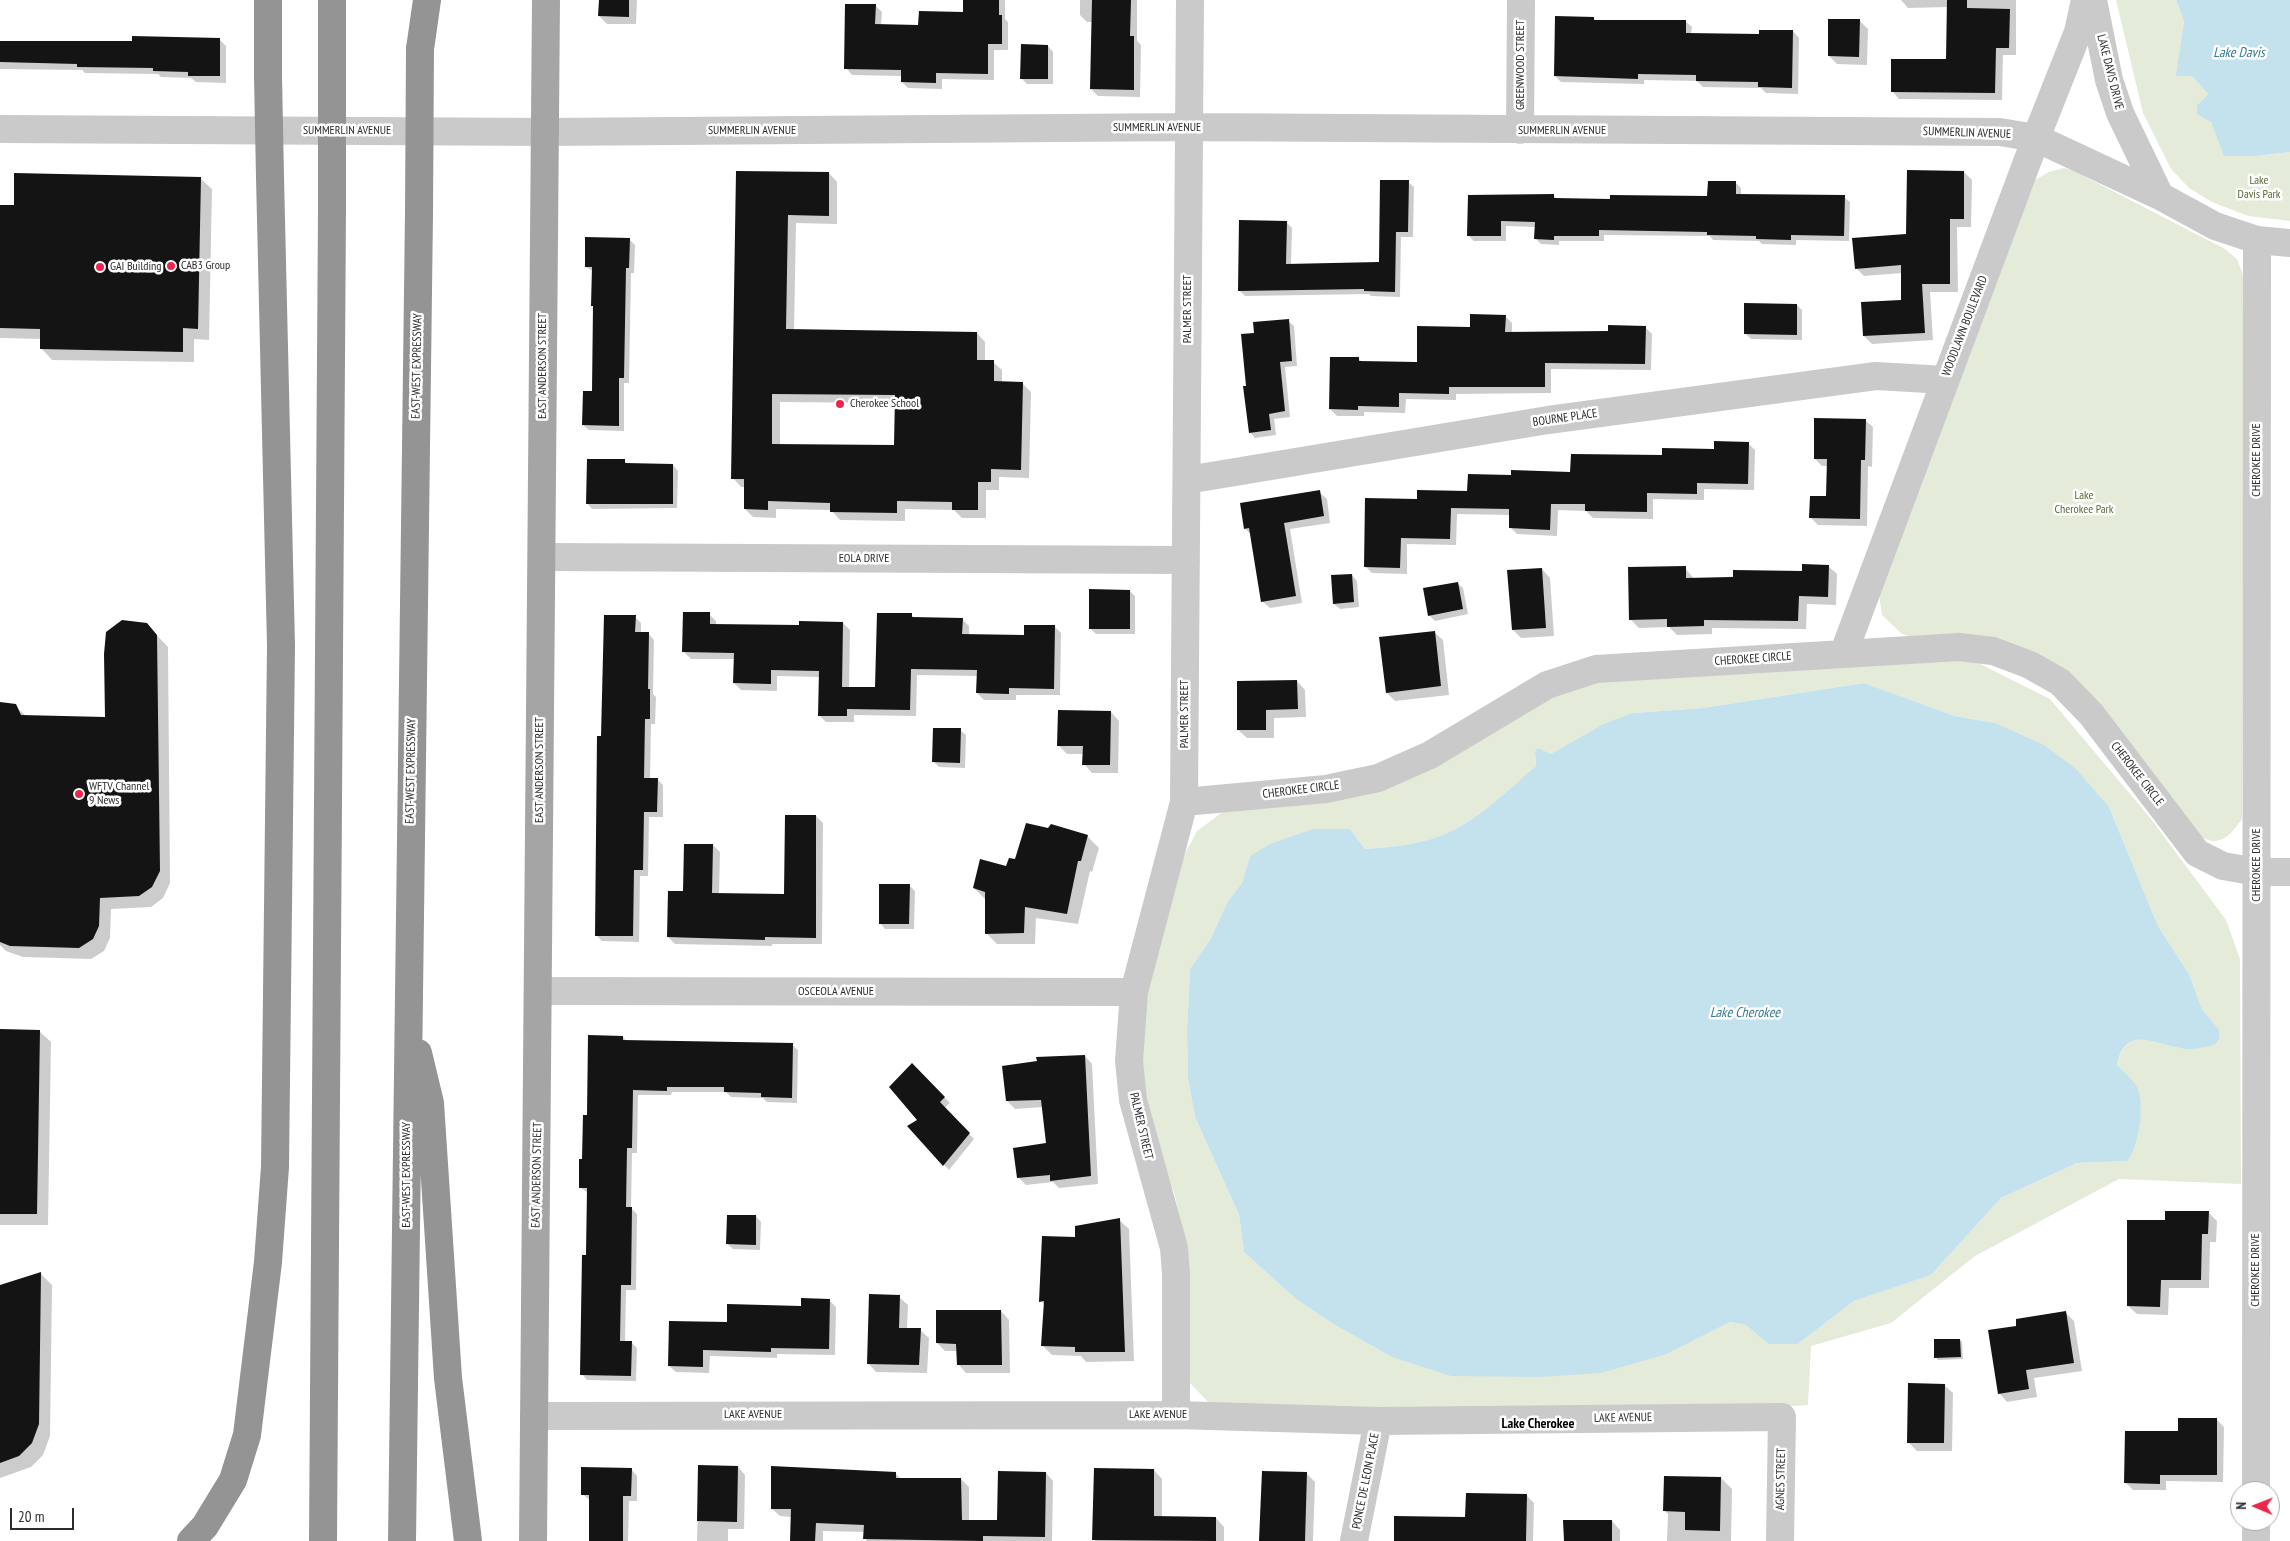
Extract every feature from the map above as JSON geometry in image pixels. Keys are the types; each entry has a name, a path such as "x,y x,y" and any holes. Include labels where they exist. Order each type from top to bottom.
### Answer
{"highway":[{"path":"191,1541 206,1526 234,1480 247,1435 268,1262 275,1168 281,646 270,177 268,0"},
{"path":"323,1541 332,0"},
{"name":"EAST-WEST EXPRESSWAY","path":"402,1541 421,0"},
{"path":"420,49 427,0"},
{"path":"408,1014 430,1103 448,1378 468,1541"}],"main road":[{"name":"EAST ANDERSON STREET","path":"534,1541 546,0"}],"street":[{"name":"PALMER STREET","path":"1176,1415 1174,1257 1165,1214 1132,1100 1129,1061 1134,992 1184,802 1190,0"},
{"name":"GREENWOOD STREET","path":"1520,130 1521,0"},
{"name":"WOODLAWN BOULEVARD","path":"1844,652 2036,138 2078,32 2085,0"},
{"name":"LAKE DAVIS DRIVE","path":"2093,0 2109,80 2120,113 2160,196"},
{"name":"SUMMERLIN AVENUE","path":"0,129 546,132 1190,128 2000,132 2036,138 2160,196 2216,226 2257,240 2290,243"},
{"name":"CHEROKEE DRIVE","path":"2256,1481 2257,240"},
{"name":"BOURNE PLACE","path":"1187,480 1548,420 1866,377 1945,380"},
{"name":"EOLA DRIVE","path":"542,557 1186,560"},
{"name":"CHEROKEE CIRCLE","path":"1184,802 1326,789 1378,778 1430,755 1547,685 1596,669 1844,652 1958,647 1993,651 2030,665 2060,682 2091,714 2198,853 2223,866 2257,872"},
{"path":"2257,872 2290,872"},
{"name":"OSCEOLA AVENUE","path":"538,991 1134,992"},
{"name":"LAKE AVENUE","path":"534,1416 1176,1415 1378,1421 1782,1417"},
{"name":"AGNES STREET","path":"1780,1541 1782,1417"},
{"name":"PONCE DE LEON PLACE","path":"1354,1541 1378,1421"}],"green space":[{"name":"Lake Davis Park","path":"2116,0 2176,0 2184,22 2182,45 2192,76 2208,94 2197,105 2211,122 2225,156 2257,156 2290,152 2290,221 2248,216 2212,202 2189,188 2171,169 2143,113"},
{"name":"Lake Cherokee Park","path":"2064,168 2074,171 2225,249 2237,259 2244,277 2242,819 2232,832 2222,840 2210,840 2195,833 2071,679 1902,634 1882,615 1879,594 2035,180 2049,172"},
{"path":"1972,660 2050,699 2151,819 2226,920 2240,959 2241,1184 2119,1179 1975,1256 1891,1323 1811,1346 1808,1405 1749,1409 1414,1410 1209,1403 1189,1382 1190,1288 1187,1247 1174,1192 1155,1145 1140,1086 1148,989 1182,859 1197,831 1224,811 1357,795 1411,778 1440,765 1519,714 1583,682","holes":["1864,683 1955,716 1995,723 2109,807 2158,926 2189,974 2202,1009 2219,1031 2220,1038 2216,1044 2201,1048 2185,1049 2153,1041 2135,1040 2127,1044 2121,1052 2117,1065 2135,1084 2141,1108 2127,1161 2077,1163 2001,1198 1931,1275 1854,1301 1798,1344 1768,1344 1746,1325 1730,1322 1667,1354 1392,1357 1333,1324 1296,1299 1244,1252 1239,1215 1195,1117 1188,1079 1187,1030 1190,969 1211,938 1228,901 1242,883 1250,856 1350,829 1365,849 1412,844 1440,836 1454,830 1479,814 1536,766 1535,752 1541,749 1551,754 1633,713 1703,708"]}],"water":[{"name":"Lake Davis","path":"2176,0 2290,0 2290,152 2257,156 2224,156 2211,122 2197,114 2197,105 2208,94 2192,76 2176,76 2184,22"},
{"name":"Lake Cherokee","path":"1864,683 1955,716 1995,723 2044,745 2076,769 2109,807 2158,926 2189,974 2202,1009 2219,1030 2220,1038 2216,1044 2193,1049 2143,1040 2134,1040 2127,1044 2121,1052 2117,1065 2136,1085 2139,1093 2141,1113 2135,1146 2127,1161 2077,1163 2001,1198 1931,1275 1854,1301 1798,1344 1768,1344 1746,1325 1730,1322 1667,1354 1601,1373 1540,1377 1451,1376 1392,1357 1333,1324 1296,1299 1244,1252 1239,1215 1195,1117 1188,1079 1187,1030 1190,969 1211,938 1228,901 1242,883 1250,856 1270,844 1313,829 1350,829 1365,849 1412,844 1440,836 1454,830 1479,814 1536,766 1535,752 1537,749 1551,754 1604,724 1633,713 1703,708"}],"building":[{"path":"599,0 629,0 629,17 598,16"},
{"path":"963,0 999,0 999,15 1002,15 1002,44 988,44 988,74 936,73 936,83 901,82 901,70 844,69 845,4 876,4 875,24 918,25 919,11 963,12"},
{"path":"1092,0 1131,0 1130,36 1134,36 1134,90 1090,89"},
{"path":"1947,0 1967,0 1967,8 2010,9 2009,48 1996,48 1995,93 1891,92 1891,59 1946,59"},
{"path":"1555,16 1594,17 1594,20 1686,20 1686,33 1759,34 1759,30 1793,30 1792,88 1758,87 1758,82 1696,81 1696,75 1638,74 1638,79 1554,76"},
{"path":"1828,19 1860,19 1859,57 1828,56"},
{"path":"132,36 220,38 220,76 188,76 188,72 153,71 153,68 77,67 77,64 0,62 0,41 132,41"},
{"path":"1021,44 1048,45 1048,79 1020,79"},
{"path":"1907,170 1964,171 1964,219 1950,219 1950,284 1922,284 1925,333 1863,336 1861,302 1901,300 1901,265 1855,269 1852,238 1906,234"},
{"path":"736,171 829,172 829,216 788,215 786,329 977,332 977,360 994,360 994,381 1023,382 1021,470 991,469 991,482 978,482 978,510 952,510 952,502 897,501 897,513 830,512 830,503 768,501 768,510 744,509 744,479 731,479","holes":["772,394 895,395 894,445 772,444"]},
{"name":"GAI Building","path":"14,173 201,177 198,329 183,328 183,352 40,349 40,329 0,328 0,205 14,205"},
{"path":"1380,180 1409,180 1408,232 1396,232 1395,292 1364,291 1364,289 1238,291 1239,220 1287,221 1286,264 1379,262"},
{"path":"1708,181 1736,181 1736,194 1845,195 1844,236 1791,235 1791,240 1756,239 1756,236 1707,235 1707,232 1599,230 1599,236 1554,236 1554,240 1534,239 1535,222 1501,221 1501,236 1467,236 1468,195 1554,194 1554,198 1610,199 1610,195 1707,196"},
{"path":"585,237 630,238 629,268 626,268 624,378 619,378 619,426 582,425 583,391 592,391 592,267 585,267"},
{"path":"1744,303 1797,304 1797,335 1744,334"},
{"path":"1470,314 1506,315 1505,332 1608,331 1608,325 1646,326 1645,364 1545,363 1545,387 1449,387 1449,394 1399,393 1399,407 1358,406 1358,410 1329,409 1330,357 1359,357 1359,361 1417,362 1417,326 1470,327"},
{"path":"1289,319 1292,361 1280,362 1285,411 1269,414 1271,430 1249,433 1243,386 1246,386 1241,334 1254,333 1253,322"},
{"path":"1814,418 1866,419 1865,460 1861,460 1860,519 1809,518 1810,496 1826,496 1827,459 1814,459"},
{"path":"1714,441 1749,442 1748,484 1697,483 1697,494 1647,493 1647,512 1585,511 1585,504 1551,504 1550,530 1509,528 1509,509 1451,508 1450,539 1401,538 1400,568 1364,567 1365,498 1417,499 1417,490 1467,491 1468,474 1511,475 1511,470 1570,472 1571,454 1662,455 1662,448 1714,449"},
{"path":"587,459 625,459 625,463 673,464 673,504 586,504"},
{"path":"1320,490 1324,516 1284,523 1296,596 1261,602 1249,528 1244,529 1240,503"},
{"path":"1802,564 1829,565 1828,597 1799,596 1798,621 1704,620 1704,626 1667,627 1667,619 1629,620 1628,567 1686,566 1686,578 1733,577 1733,570 1802,571"},
{"path":"1542,568 1546,628 1512,630 1507,570"},
{"path":"1352,574 1354,602 1333,604 1331,575"},
{"path":"1458,582 1463,609 1428,616 1423,588"},
{"path":"1089,589 1130,590 1130,629 1089,629"},
{"path":"683,612 710,612 710,624 799,625 799,621 843,622 842,687 875,687 877,613 912,613 912,617 963,618 962,634 1024,635 1024,625 1055,625 1054,689 1009,688 1009,694 976,693 977,670 911,669 910,710 847,709 847,716 818,716 819,671 771,670 771,684 733,683 734,653 682,652"},
{"path":"604,615 636,615 635,632 649,632 648,689 650,689 650,719 645,719 644,778 658,778 657,812 644,812 643,870 634,870 633,936 595,936 597,736 601,736"},
{"name":"WFTV Channel 9 News","path":"122,620 147,623 157,635 160,871 152,887 139,896 100,898 99,926 93,939 79,948 10,946 0,942 0,702 16,704 21,715 105,717 104,654 106,632"},
{"path":"1435,631 1441,686 1386,693 1379,637"},
{"path":"1297,680 1298,709 1266,710 1266,730 1237,730 1237,681"},
{"path":"1058,710 1111,711 1110,765 1082,765 1083,746 1057,746"},
{"path":"933,728 961,728 960,763 932,762"},
{"path":"785,815 816,815 816,938 765,937 765,940 667,937 668,891 683,891 684,844 713,844 712,893 784,894"},
{"path":"1026,823 1048,828 1051,824 1088,835 1081,861 1078,861 1067,914 1025,907 1024,933 985,934 985,892 973,888 980,859 1006,866 1009,858 1015,859"},
{"path":"879,884 910,884 909,924 879,924"},
{"path":"0,1029 40,1030 37,1214 0,1214"},
{"path":"588,1035 623,1036 623,1040 793,1043 792,1098 761,1097 761,1093 724,1092 724,1087 667,1087 667,1091 633,1090 632,1148 627,1148 626,1207 632,1207 631,1285 621,1285 620,1341 632,1341 631,1376 580,1375 582,1255 586,1255 587,1188 579,1188 579,1159 582,1159 583,1115 587,1115"},
{"path":"1085,1055 1091,1176 1050,1181 1050,1175 1017,1178 1013,1148 1046,1143 1041,1100 1006,1101 1002,1066 1037,1061 1036,1057"},
{"path":"912,1063 945,1097 940,1102 970,1133 943,1166 907,1126 917,1120 889,1087"},
{"path":"2165,1211 2209,1211 2208,1234 2202,1234 2201,1280 2161,1280 2160,1307 2127,1306 2127,1220 2165,1220"},
{"path":"727,1215 756,1215 756,1245 726,1244"},
{"path":"1120,1218 1125,1352 1075,1352 1075,1347 1041,1346 1044,1301 1039,1302 1042,1236 1075,1237 1075,1226"},
{"path":"41,1272 39,1424 32,1443 19,1456 0,1463 0,1285"},
{"path":"869,1294 900,1295 899,1328 921,1328 919,1365 867,1364"},
{"path":"801,1298 830,1299 829,1349 771,1348 771,1352 703,1350 703,1367 668,1366 669,1321 727,1322 727,1304 801,1306"},
{"path":"936,1310 1001,1310 1002,1365 957,1365 956,1344 936,1343"},
{"path":"2066,1311 2074,1363 2026,1370 2029,1389 1998,1394 1988,1330 2016,1326 2016,1319"},
{"path":"1934,1339 1960,1339 1961,1357 1934,1358"},
{"path":"1908,1383 1945,1384 1944,1443 1907,1443"},
{"path":"2178,1418 2217,1418 2217,1475 2160,1475 2160,1484 2124,1483 2125,1431 2178,1431"},
{"path":"698,1465 738,1466 737,1522 697,1521"},
{"path":"771,1466 896,1472 896,1478 961,1478 962,1520 997,1520 998,1471 1046,1472 1045,1537 983,1536 983,1541 863,1539 864,1525 816,1523 815,1541 790,1541 791,1509 771,1509"},
{"path":"581,1467 632,1468 631,1496 623,1496 623,1541 589,1541 589,1495 581,1495"},
{"path":"1094,1468 1154,1469 1154,1516 1216,1517 1216,1541 1092,1540"},
{"path":"1262,1471 1307,1472 1305,1541 1259,1541"},
{"path":"1664,1476 1721,1477 1720,1531 1685,1530 1685,1512 1663,1511"},
{"path":"1466,1493 1527,1494 1526,1541 1394,1541 1394,1516 1465,1517"},
{"path":"1563,1520 1612,1520 1612,1541 1564,1541"}],"place":[{"name":"CAB3 Group","path":"171,266"},
{"name":"GAI Building","path":"100,267"},
{"name":"Cherokee School","path":"840,404"},
{"name":"WFTV Channel 9 News","path":"79,794"}],"district":[{"name":"Lake Cherokee","path":"1538,1424"}]}
